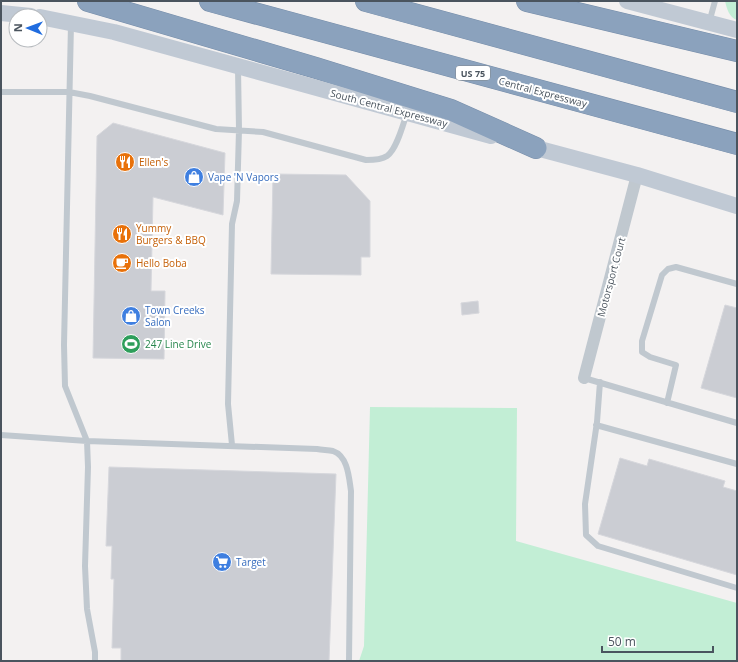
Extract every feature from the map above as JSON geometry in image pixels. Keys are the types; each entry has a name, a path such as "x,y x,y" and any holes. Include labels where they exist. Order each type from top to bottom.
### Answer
{"highway":[{"path":"88,1 316,68 451,110 536,148"},
{"name":"Central Expressway","path":"210,1 737,144"},
{"path":"366,1 737,102"},
{"path":"527,1 737,51"}],"main road":[{"path":"627,1 737,30"},
{"name":"South Central Expressway","path":"48,19 114,32 638,175 737,206"}],"street":[{"name":"Motorsport Court","path":"584,378 638,175"}],"lane":[{"path":"709,23 715,1"},
{"path":"71,23 64,345 65,386 87,441 88,467 85,566 87,609 95,652 95,661"},
{"path":"232,445 228,404 232,224 237,201 239,130 238,67"},
{"path":"1,92 70,92 216,129 263,132 366,160 377,160 387,156 393,149 407,113"},
{"path":"667,403 676,365 650,357 642,352 642,341 662,275 668,270 676,267 737,284"},
{"path":"584,378 737,423"},
{"path":"600,382 596,425 585,504 586,535 598,546 737,588"},
{"path":"596,425 737,464"},
{"path":"1,435 87,441 317,449 335,452 343,459 348,471 351,491 349,661"}],"green space":[{"path":"725,1 737,1 737,20 730,15"},
{"path":"370,407 517,408 516,541 737,603 737,661 359,661 364,646"}],"building":[{"path":"113,123 225,153 223,215 153,197 151,291 165,291 164,359 93,358 97,136"},
{"path":"273,174 346,175 370,201 370,257 361,257 361,275 271,274"},
{"path":"478,301 479,313 462,315 461,303"},
{"path":"725,305 737,308 737,398 701,388"},
{"path":"620,458 647,466 649,459 725,481 723,487 737,491 737,575 598,534"},
{"name":"Target","path":"109,467 336,474 329,661 121,661 121,648 112,648 114,579 111,579 112,546 106,546"}],"place":[{"name":"Ellen's","path":"125,162"},
{"name":"Vape 'N Vapors","path":"194,177"},
{"name":"Yummy Burgers & BBQ","path":"122,234"},
{"name":"Hello Boba","path":"122,263"},
{"name":"Town Creeks Salon","path":"131,316"},
{"name":"247 Line Drive","path":"131,344"},
{"name":"Target","path":"222,562"}]}
